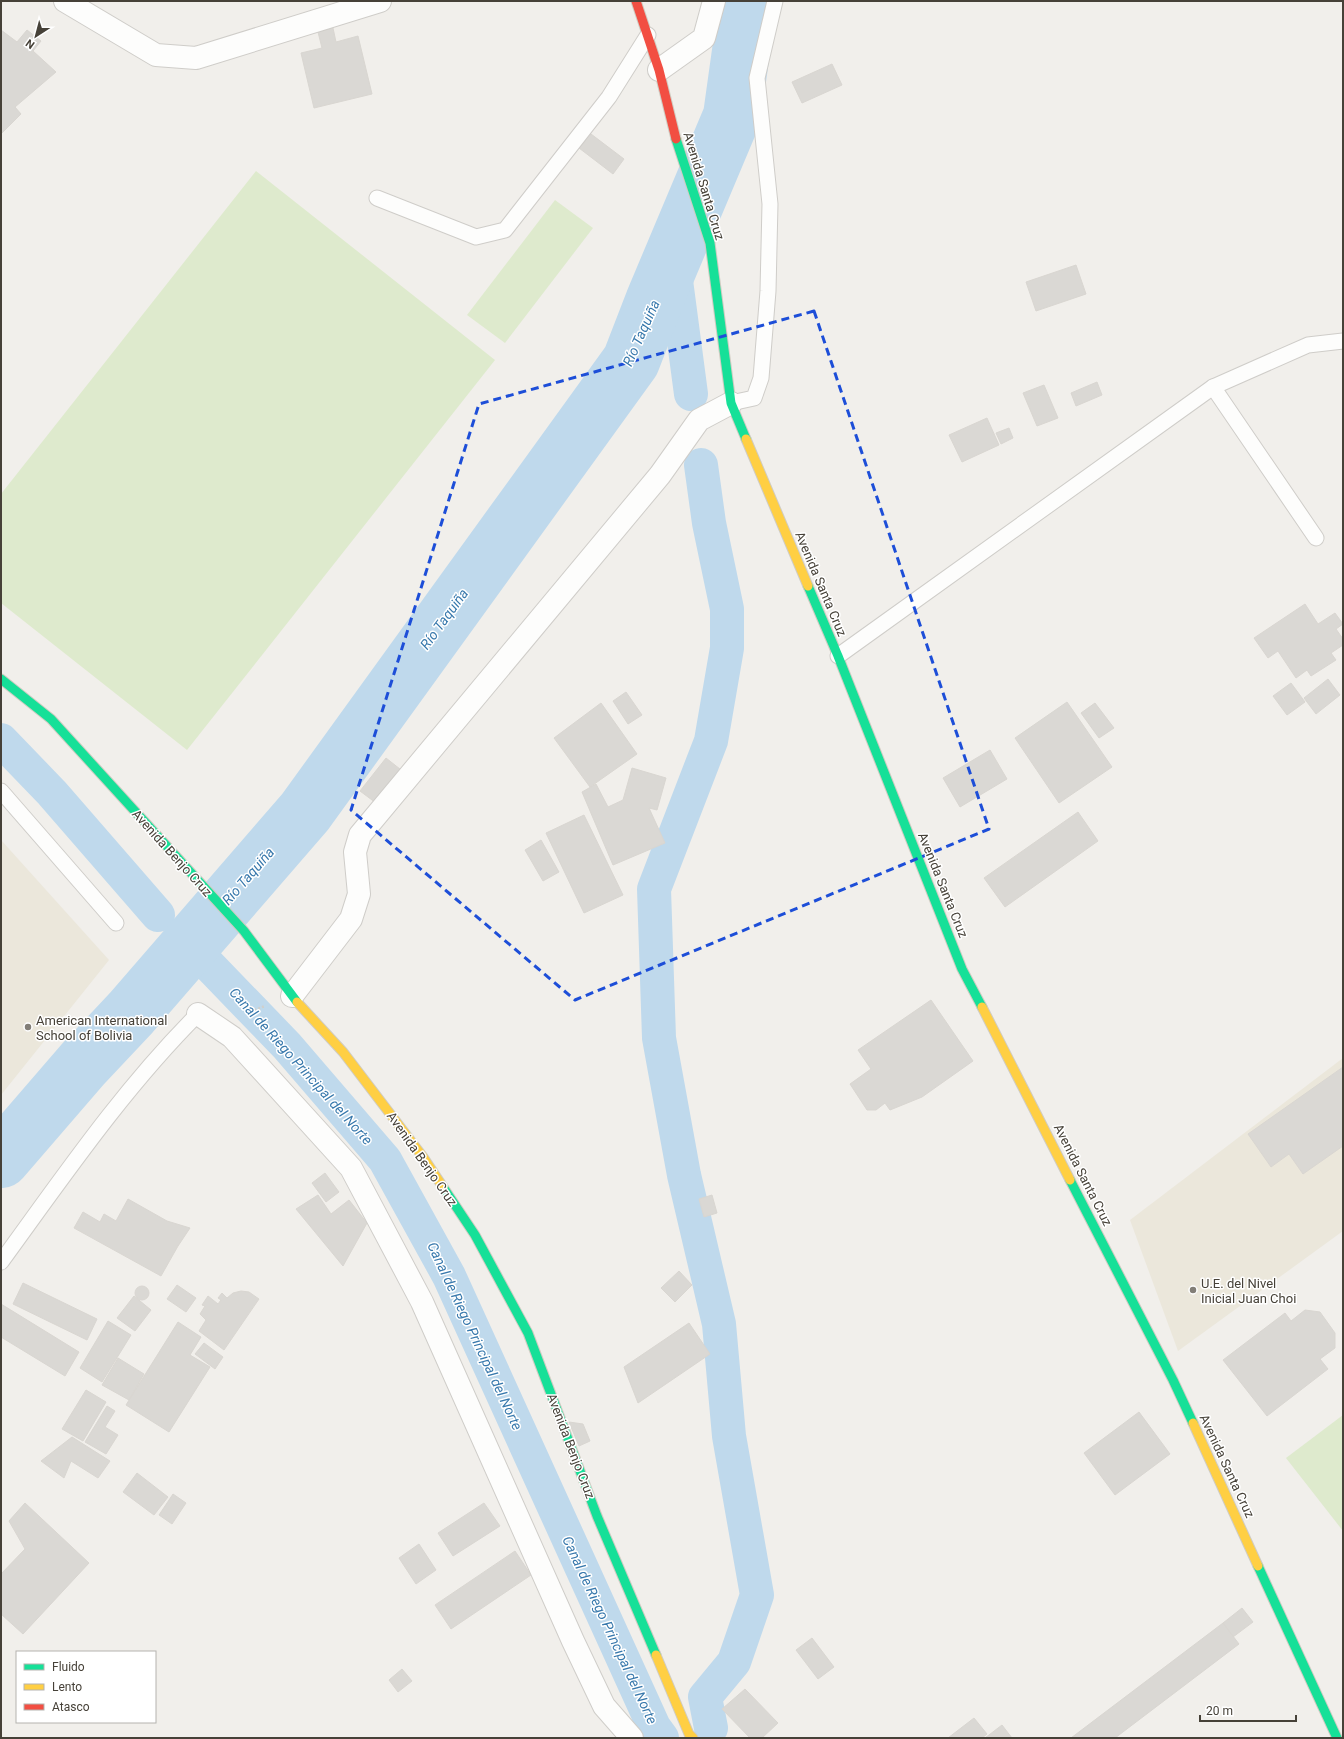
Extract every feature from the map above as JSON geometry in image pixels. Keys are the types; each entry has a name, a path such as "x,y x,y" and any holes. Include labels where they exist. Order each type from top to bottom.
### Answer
{"street":[{"path":"65,1 156,55 196,58 380,1"},
{"name":"Avenida Santa Cruz","path":"636,1 659,70 679,151 710,243 731,403 838,656 962,969 1173,1380 1337,1738"},
{"path":"659,70 704,38 714,1"},
{"path":"292,996 351,919 359,894 355,852 360,835 660,474 699,420 731,403"},
{"name":"Avenida Benjo Cruz","path":"1,679 51,719 244,932 292,996 344,1052 423,1156 475,1236 528,1333 597,1516 689,1734 693,1738"},
{"path":"206,1020 232,1037 351,1168 422,1302 573,1641 604,1706 632,1738"}],"lane":[{"path":"731,403 754,398 761,378 768,291 770,204 757,78 775,1"},
{"path":"377,198 476,236 504,230 609,97 648,35"},
{"path":"838,656 1213,387 1308,345 1343,341"},
{"path":"1213,387 1316,538"},
{"path":"1,792 116,923"},
{"path":"1,1262 83,1149 170,1042 206,1020"}],"path":[{"path":"206,1020 292,996"}],"highlighted area":[{"path":"814,311 989,829 575,1000 351,810 479,404"}],"shaded area":[{"name":"American International School of Bolivia","path":"1,840 109,960 1,1095"},
{"path":"1343,1058 1343,1231 1178,1351 1130,1220"}],"green space":[{"path":"256,171 495,360 187,750 1,603 1,494"},
{"path":"555,200 593,228 505,343 467,315"},
{"path":"1343,1415 1343,1531 1286,1458"}],"building":[{"path":"333,28 336,42 358,36 372,94 314,108 301,53 322,48 318,32"},
{"path":"1,30 17,42 27,30 41,41 33,51 56,72 15,107 21,114 2,133 1,132"},
{"path":"832,64 842,85 802,103 792,82"},
{"path":"591,134 624,159 613,174 579,148"},
{"path":"1076,265 1086,294 1036,311 1026,282"},
{"path":"1097,382 1102,395 1076,406 1071,393"},
{"path":"1044,385 1058,418 1037,426 1023,393"},
{"path":"987,418 999,445 962,462 949,435"},
{"path":"1009,428 1013,438 1001,444 996,433"},
{"path":"1305,604 1318,624 1335,613 1343,624 1336,629 1343,639 1343,645 1331,653 1336,660 1311,676 1307,670 1296,678 1278,651 1268,658 1254,638"},
{"path":"1328,679 1340,695 1316,714 1304,698"},
{"path":"1291,683 1305,702 1287,715 1273,696"},
{"path":"626,692 642,715 628,724 613,701"},
{"path":"1067,702 1112,767 1059,803 1015,738"},
{"path":"601,703 637,754 590,787 554,738"},
{"path":"1095,703 1114,728 1099,738 1081,713"},
{"path":"990,750 1007,779 960,807 943,778"},
{"path":"386,758 405,773 380,806 360,791"},
{"path":"632,768 666,778 657,810 649,808 665,843 613,865 582,792 596,784 608,807 623,800"},
{"path":"1078,812 1098,841 1005,907 984,878"},
{"path":"584,815 623,895 584,913 546,833"},
{"path":"541,840 559,872 543,881 525,850"},
{"path":"931,1000 973,1061 922,1097 890,1110 885,1103 876,1110 867,1110 850,1084 871,1069 858,1050"},
{"path":"1343,1067 1343,1146 1303,1174 1289,1154 1271,1167 1248,1134"},
{"path":"325,1173 339,1192 326,1202 312,1183"},
{"path":"318,1195 331,1214 349,1200 367,1223 343,1266 296,1209"},
{"path":"712,1195 717,1213 704,1217 699,1199"},
{"path":"128,1199 167,1221 190,1228 161,1276 74,1228 83,1212 100,1222 104,1214 116,1221"},
{"path":"679,1271 692,1285 675,1302 661,1288"},
{"path":"23,1283 97,1319 87,1340 13,1304"},
{"path":"177,1285 196,1298 186,1312 167,1299"},
{"path":"139,1286 145,1286 149,1290 149,1296 145,1300 139,1300 135,1296 135,1290"},
{"path":"241,1291 249,1292 259,1299 224,1350 199,1331 206,1320 200,1314 205,1306 202,1305 208,1296 218,1304 221,1300 218,1298 222,1293 227,1298 233,1293"},
{"path":"134,1296 151,1310 135,1331 117,1318"},
{"path":"1,1304 79,1352 65,1376 1,1337"},
{"path":"1305,1310 1320,1312 1335,1333 1335,1348 1320,1359 1328,1369 1267,1416 1223,1360 1285,1313 1291,1321"},
{"path":"108,1321 131,1335 102,1382 80,1368"},
{"path":"178,1322 201,1337 190,1355 210,1367 169,1432 126,1405"},
{"path":"689,1323 710,1354 638,1403 624,1367"},
{"path":"204,1343 223,1357 215,1369 195,1354"},
{"path":"118,1358 144,1374 129,1400 102,1385"},
{"path":"86,1390 106,1402 83,1441 62,1429"},
{"path":"107,1406 115,1411 105,1427 118,1435 106,1454 85,1442"},
{"path":"1139,1412 1170,1454 1115,1495 1084,1453"},
{"path":"569,1422 583,1424 590,1441 579,1446"},
{"path":"72,1437 110,1461 98,1478 71,1461 64,1478 41,1461"},
{"path":"137,1473 168,1497 154,1515 123,1492"},
{"path":"173,1494 186,1503 172,1524 159,1515"},
{"path":"25,1503 89,1563 23,1634 1,1614 1,1574 25,1549 9,1521"},
{"path":"484,1503 500,1526 453,1556 438,1533"},
{"path":"419,1544 436,1570 416,1584 399,1558"},
{"path":"515,1551 531,1575 451,1629 435,1605"},
{"path":"1242,1608 1253,1622 1233,1637 1223,1623"},
{"path":"1223,1623 1239,1644 1115,1738 1071,1738"},
{"path":"812,1638 834,1667 818,1679 796,1650"},
{"path":"402,1669 412,1681 398,1692 389,1680"},
{"path":"745,1689 778,1723 762,1738 750,1738 722,1709"},
{"path":"974,1718 987,1734 982,1738 948,1738"},
{"path":"1002,1725 1012,1738 985,1738"}],"waterway":[{"name":"Río Taquiña","path":"1,1159 83,1064 131,1013 305,812 631,361 655,299 732,116 748,1"},
{"path":"673,258 691,394"},
{"path":"701,465 709,523 727,609 727,648 711,741 654,889 659,1038 684,1175 719,1324 729,1436 757,1595 734,1662 705,1697 711,1728"},
{"name":"Canal de Riego Principal del Norte","path":"1,740 52,793 158,915"},
{"name":"Canal de Riego Principal del Norte","path":"204,960 287,1046 385,1160 449,1276 654,1727 662,1738"}],"traffic: fast":[{"path":"676,139 710,243 731,403 746,439"},
{"path":"808,586 838,656 962,969 982,1007"},
{"path":"1,679 51,719 244,931 297,1002"},
{"path":"1070,1180 1173,1380 1193,1423"},
{"path":"443,1187 475,1235 528,1333 597,1516 656,1655"},
{"path":"1258,1566 1337,1738"}],"traffic: slow":[{"path":"746,439 808,586"},
{"path":"297,1002 343,1052 423,1157 443,1187"},
{"path":"982,1007 1070,1180"},
{"path":"1193,1423 1258,1566"},
{"path":"656,1655 689,1734 693,1738"}],"traffic: jam":[{"path":"636,1 659,70 676,139"}],"place":[{"name":"American International School of Bolivia","path":"28,1027"},
{"name":"U.E. del Nivel Inicial Juan Choi","path":"1193,1290"}]}
